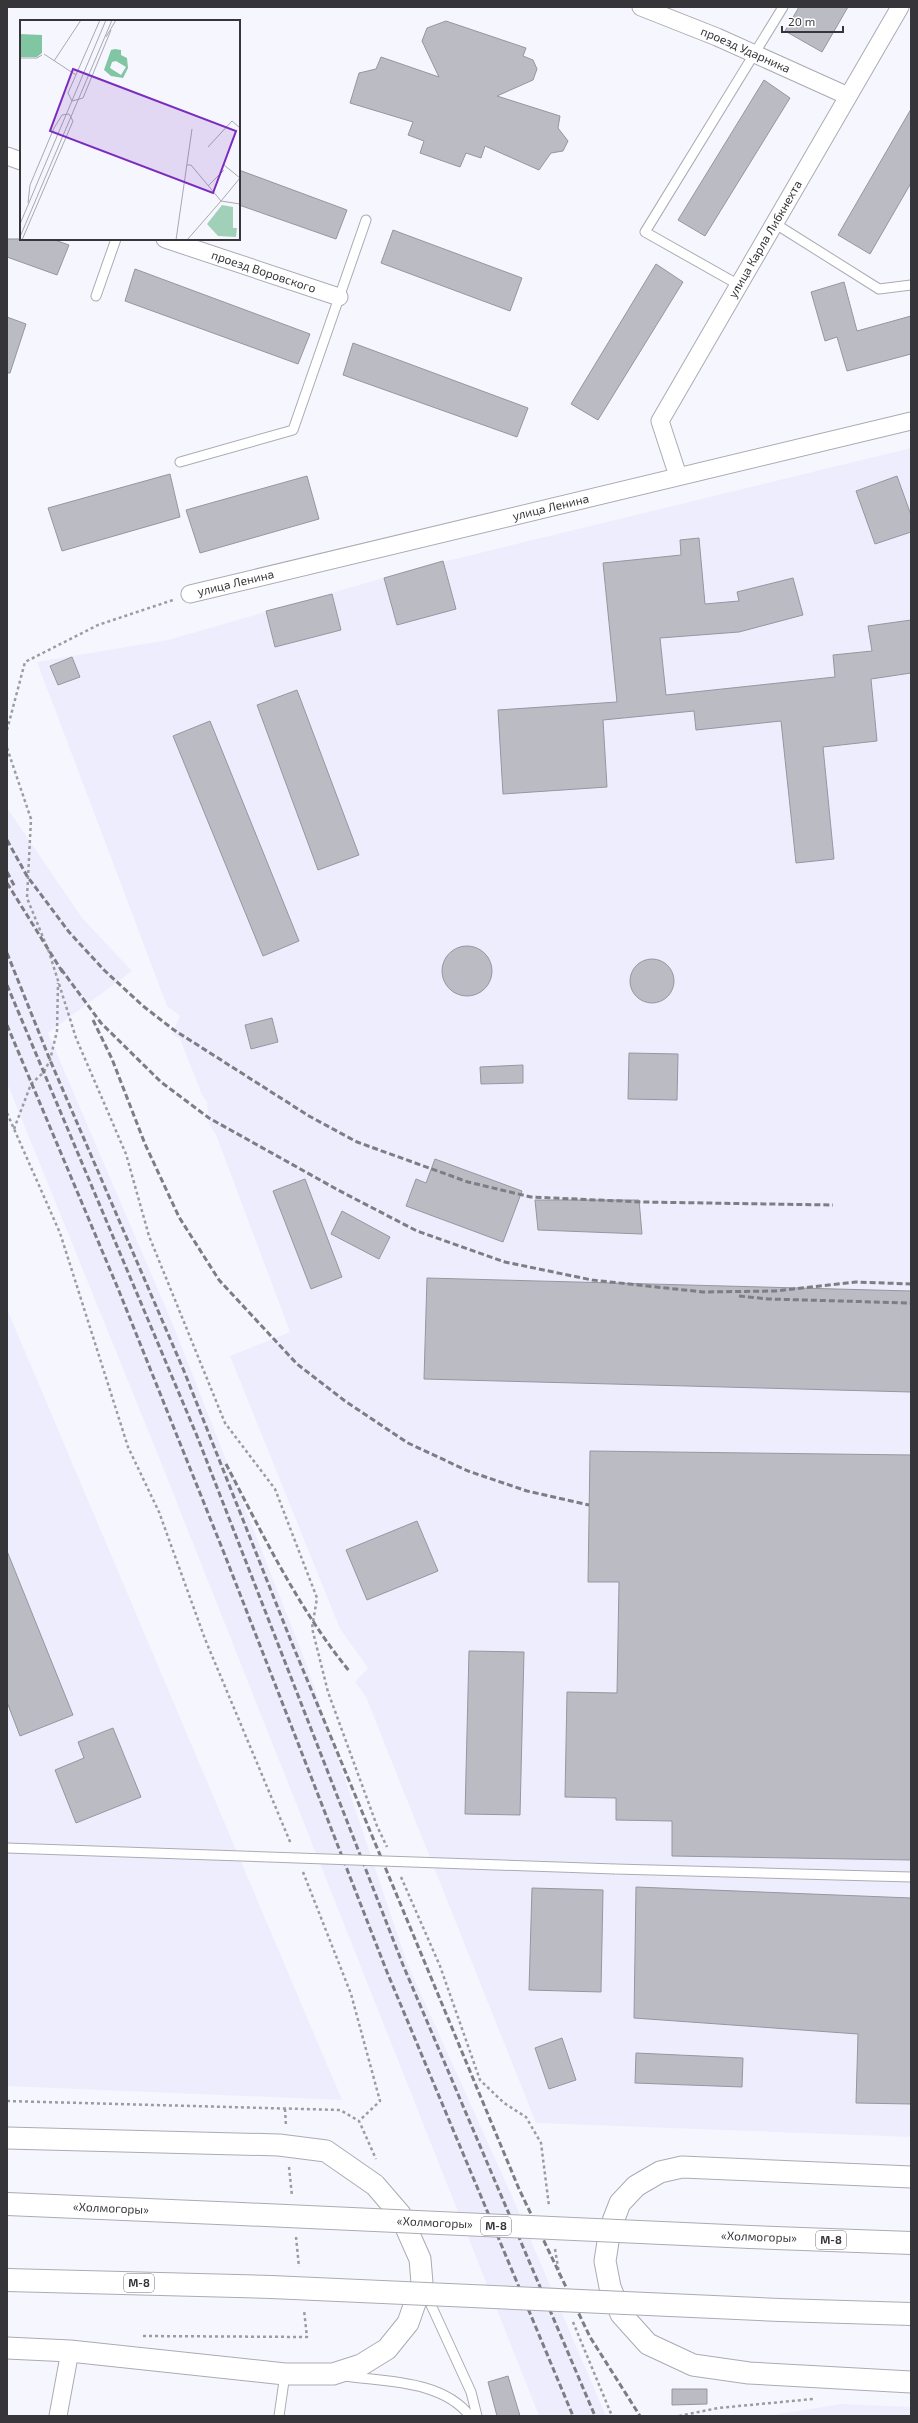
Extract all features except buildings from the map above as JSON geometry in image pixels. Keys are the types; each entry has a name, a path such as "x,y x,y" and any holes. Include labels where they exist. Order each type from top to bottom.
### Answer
{"highway":[{"name":"«Холмогоры»","path":"7,2204 911,2243"},
{"name":"М-8","path":"7,2280 271,2287 780,2310 911,2314"}],"street":[{"name":"проезд Ударника","path":"641,7 755,54 848,96"},
{"name":"улица Карла Либкнехта","path":"678,476 660,421 900,7"},
{"path":"7,156 20,161"},
{"name":"проезд Воровского","path":"168,240 339,297"},
{"name":"улица Ленина","path":"190,594 911,421"},
{"path":"7,2138 279,2145 326,2151 375,2185 400,2214 420,2259 422,2283 408,2323 387,2348 361,2366 333,2374 285,2374 70,2351 7,2348"},
{"path":"911,2177 682,2166 660,2172 636,2186 620,2204 610,2229 605,2260 610,2287 621,2314 648,2344 693,2365 749,2373 911,2382"},
{"path":"58,2416 70,2351"}],"lane":[{"path":"739,285 645,232 783,7"},
{"path":"180,462 293,430 366,220"},
{"path":"774,223 879,289 911,285"},
{"path":"96,296 116,240"},
{"path":"7,1848 615,1869 911,1877"},
{"path":"422,2283 471,2392 478,2416"},
{"path":"279,2416 285,2374"},
{"path":"333,2374 431,2389 462,2405 470,2416"}],"path":[{"path":"7,730 24,662 98,625 190,594"},
{"path":"7,748 31,819 28,898 58,980 76,1038 126,1154 149,1236 225,1423 275,1489 317,1598 312,1628 328,1692 377,1826 390,1854"},
{"path":"14,1129 31,1084 44,1072 50,1060 57,1031 58,980"},
{"path":"7,1113 60,1233 128,1447 159,1512 205,1639 292,1845"},
{"path":"301,1867 328,1931 351,1994 380,2101 359,2121"},
{"path":"400,1874 440,1966 480,2080 504,2103 526,2117 541,2143 549,2210"},
{"path":"7,2101 340,2110 359,2121 378,2164"},
{"path":"555,2248 561,2285"},
{"path":"572,2320 612,2416"},
{"path":"679,2416 718,2408 819,2398"}],"shaded area":[{"path":"911,448 911,2137 536,2123 366,1697 355,1682 368,1668 340,1629 230,1356 290,1332 216,1135 209,1124 207,1102 202,1095 180,1039 172,1034 180,1016 167,1006 37,662 168,640 418,568"},
{"path":"7,808 83,919 132,971 48,1033 171,1320 306,1663 407,1963 511,2194 606,2416 539,2416 158,1455 7,1083"},
{"path":"7,1309 342,2100 7,2086"},
{"path":"842,2404 911,2407 911,2416 766,2416"}],"railway":[{"path":"7,840 27,876 69,932 104,970 143,1006 174,1030 309,1116 357,1142 468,1182 531,1197 642,1202 833,1205"},
{"path":"7,872 15,887"},
{"path":"7,883 63,973"},
{"path":"7,953 50,1060 184,1371 291,1641 519,2189 590,2337 640,2416"},
{"path":"61,969 101,1023 161,1082 209,1118 338,1190 417,1231 505,1262 592,1280 703,1292 775,1291 856,1282 911,1284"},
{"path":"7,985 197,1436 403,1965 595,2416"},
{"path":"93,1020 112,1059 145,1144 179,1217 219,1280 297,1364 345,1401 408,1443 468,1471 527,1491 589,1505"},
{"path":"7,1025 119,1291 224,1553 387,1972 573,2416"},
{"path":"739,1296 768,1299 911,1303"},
{"path":"226,1464 268,1545 298,1598 314,1623 350,1672"}]}
